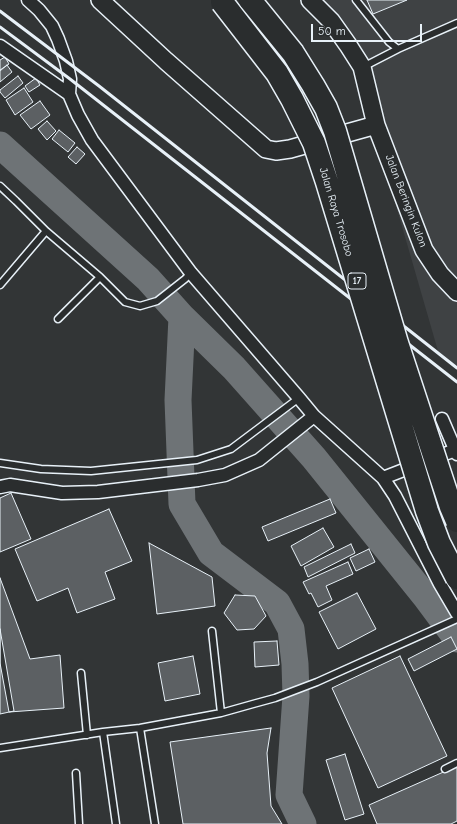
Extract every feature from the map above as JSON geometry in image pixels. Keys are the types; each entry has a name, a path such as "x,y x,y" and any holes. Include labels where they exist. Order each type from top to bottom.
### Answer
{"highway":[{"name":"Jalan Raya Trosobo","path":"250,0 293,53 326,108 335,131 397,343 451,507 457,521"},
{"name":"Jalan Raya Trosobo","path":"222,2 278,73 314,143 427,511 439,543 457,578"}],"street":[{"path":"28,0 39,10 52,26 58,39 66,61 70,79 69,94 78,115 92,140 188,276 300,398 314,416 383,478 395,496 440,584 457,613"},
{"path":"100,0 166,61 266,149 276,151 290,149 376,124"},
{"name":"Jalan Beringin Kulon","path":"310,0 331,22 362,67 376,124 424,250 440,274 457,292"},
{"path":"0,46 69,94"},
{"path":"0,487 10,485 62,493 98,492 198,480 225,475 259,460 314,416"},
{"path":"383,478 456,452 442,419"}],"lane":[{"path":"356,0 389,42 398,49"},
{"path":"362,67 457,22"},
{"path":"0,186 46,231 100,277 125,302 140,306 157,301 188,276"},
{"path":"0,284 46,231"},
{"path":"58,319 100,277"},
{"path":"0,463 41,469 90,471 197,460 231,449 300,398"},
{"path":"0,748 102,732 140,728 221,713 275,698 317,682 457,619"},
{"path":"212,631 221,713"},
{"path":"81,673 87,735"},
{"path":"140,728 155,824"},
{"path":"102,732 116,824"},
{"path":"445,769 457,763"},
{"path":"76,773 79,824"}],"shaded area":[{"path":"306,0 457,0 457,366 438,351 384,164 364,59"}],"building":[{"path":"367,0 407,0 373,14"},
{"path":"5,57 9,64 0,70 0,60"},
{"path":"7,65 12,72 0,82 0,71"},
{"path":"18,76 23,83 5,98 0,90"},
{"path":"36,78 40,85 29,92 25,86"},
{"path":"24,88 33,102 15,115 6,100"},
{"path":"40,101 50,115 31,129 20,115"},
{"path":"47,121 56,131 47,140 38,129"},
{"path":"59,130 75,143 68,152 52,139"},
{"path":"77,147 85,154 76,164 68,157"},
{"path":"11,493 31,539 0,552 0,498"},
{"path":"330,499 336,513 268,541 262,527"},
{"path":"109,509 132,561 105,572 115,599 77,613 68,588 37,601 15,549"},
{"path":"323,528 334,547 301,566 291,546"},
{"path":"149,543 212,577 215,606 157,614"},
{"path":"351,544 355,553 308,577 304,567"},
{"path":"369,549 375,562 356,571 350,558"},
{"path":"348,562 353,574 326,586 332,600 318,607 311,593 309,594 303,582"},
{"path":"0,578 30,659 60,655 64,708 9,712 0,663"},
{"path":"357,593 376,629 338,649 319,612"},
{"path":"235,595 255,596 266,616 254,629 237,630 224,613"},
{"path":"0,629 14,711 0,714"},
{"path":"451,637 457,649 414,671 408,659"},
{"path":"277,641 279,665 255,667 254,642"},
{"path":"193,656 200,694 165,701 158,663"},
{"path":"400,656 447,756 378,788 332,688"},
{"path":"271,728 267,753 271,806 282,824 183,824 170,742"},
{"path":"345,754 364,814 345,820 326,760"},
{"path":"457,766 457,821 451,824 377,824 369,805"}],"waterway":[{"path":"0,145 148,279 182,317 178,400 182,504 211,553 277,603 291,629 295,664 296,696 289,795 303,824"},
{"path":"182,317 234,368 314,458 425,596 457,639"}],"railway":[{"path":"0,11 99,86 457,368"},
{"path":"0,27 70,79 457,382"}]}
